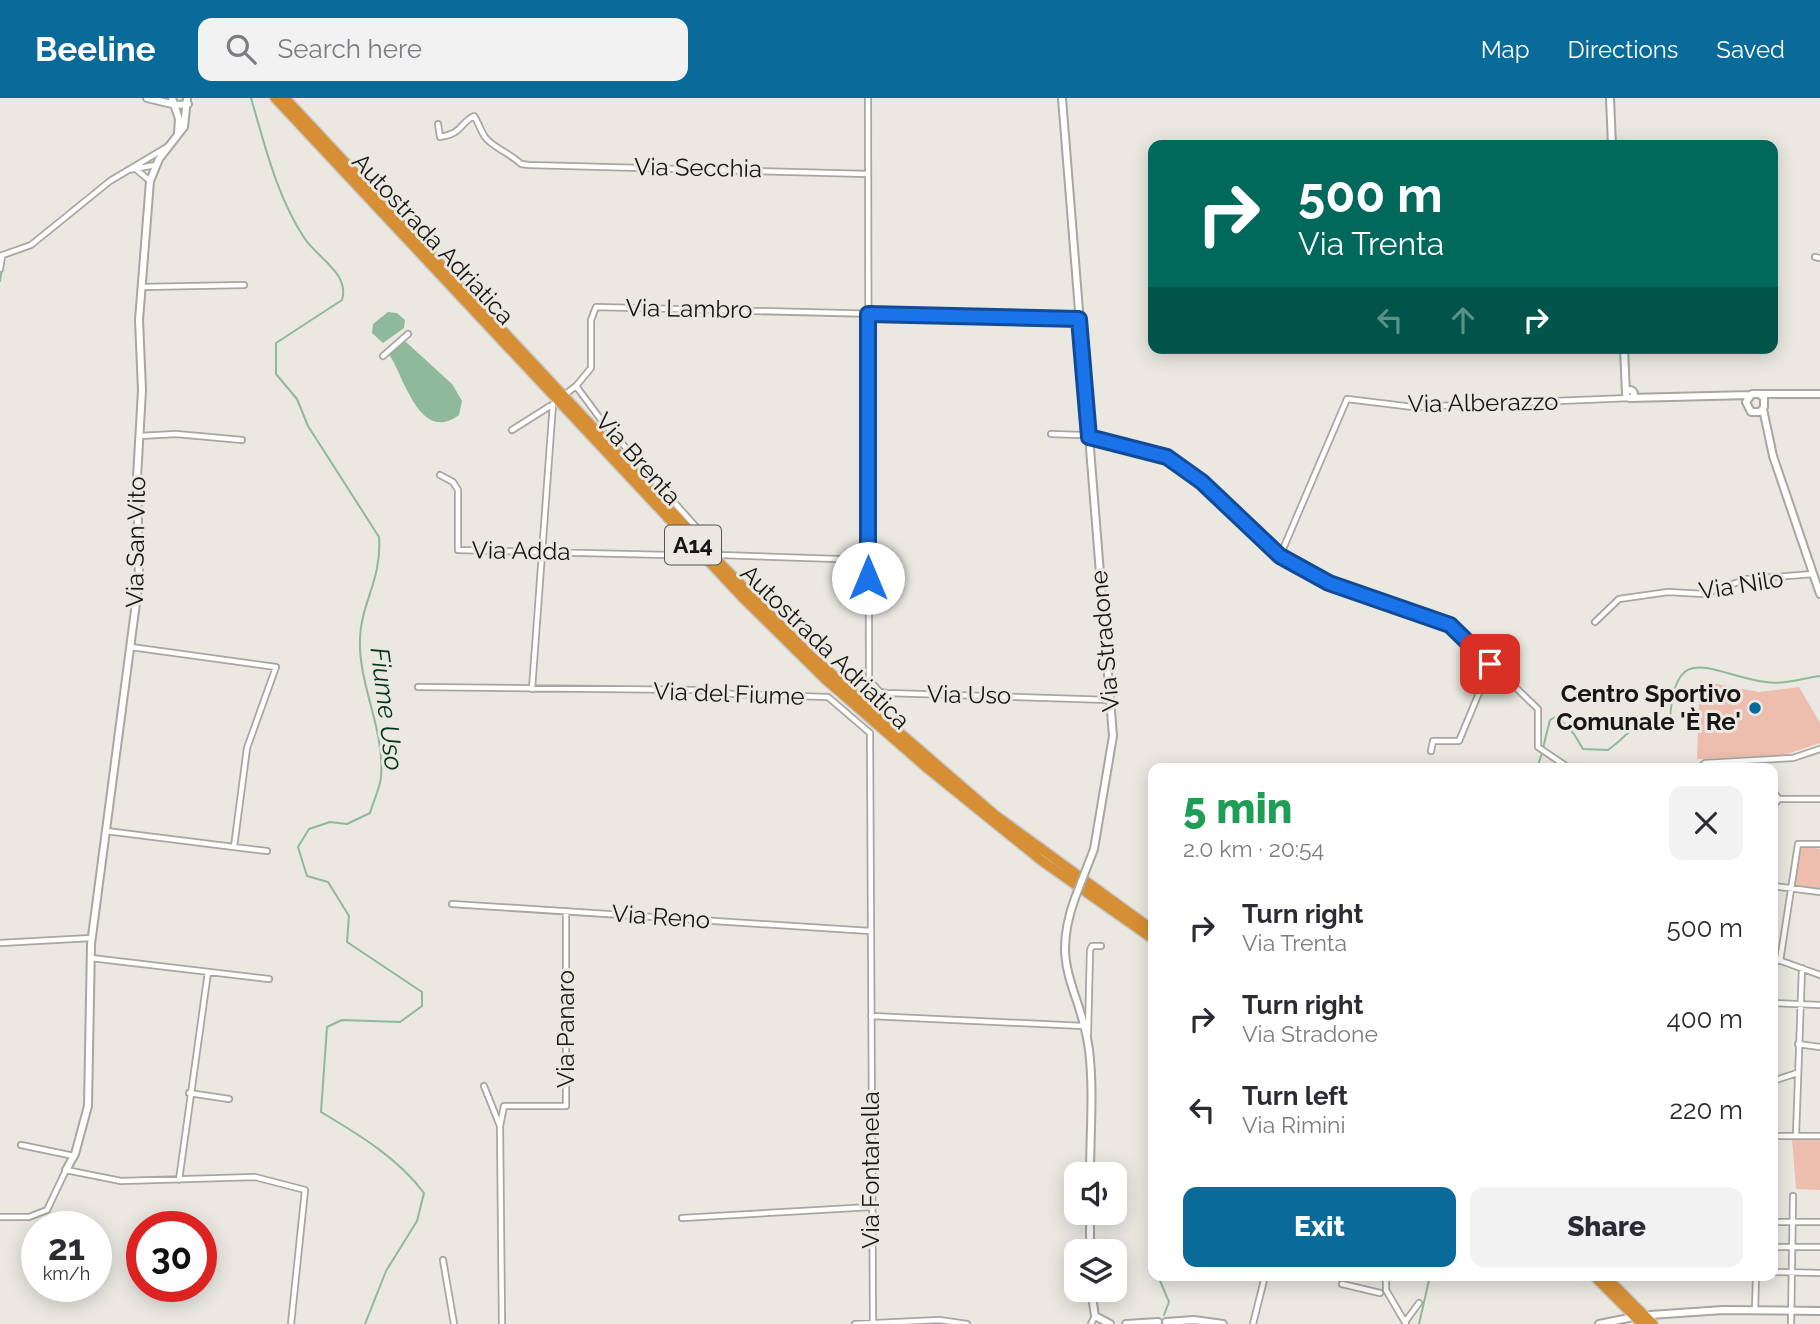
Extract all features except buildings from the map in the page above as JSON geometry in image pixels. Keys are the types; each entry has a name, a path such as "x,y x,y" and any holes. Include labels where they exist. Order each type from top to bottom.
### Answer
{"highway":[{"name":"Autostrada Adriatica","path":"280,99 810,656 995,815 1148,926"},
{"name":"Autostrada Adriatica","path":"280,99 742,597 825,679 927,768 1042,861 1148,935"},
{"path":"1599,1281 1642,1324"},
{"path":"1610,1281 1651,1320"}],"street":[{"path":"147,98 188,101"},
{"name":"Via Uso","path":"868,98 869,680 880,692 1110,700"},
{"name":"Via Stradone","path":"1062,98 1113,736 1094,849 1075,898 1066,933 1065,966 1088,1041 1090,1162"},
{"path":"1610,98 1612,140"},
{"path":"172,101 179,119 178,135"},
{"name":"Via San Vito","path":"0,1217 29,1217 47,1210 74,1156 88,1106 92,938 139,580 141,288 149,181 167,146 187,122 188,101"},
{"name":"Via Secchia","path":"438,124 440,137 450,135 458,132 474,116 484,136 495,146 511,152 521,164 528,165 868,174"},
{"path":"0,269 1,256 31,245 90,196 167,146"},
{"path":"142,162 156,165"},
{"path":"128,170 156,165"},
{"path":"136,170 149,181"},
{"path":"141,288 244,285"},
{"name":"Via Lambro","path":"576,386 591,368 591,320 596,307 868,314"},
{"path":"868,314 1079,319"},
{"path":"383,356 408,334"},
{"path":"1625,354 1628,394"},
{"path":"567,393 576,386"},
{"name":"Via Brenta","path":"576,386 602,421 721,555 868,560"},
{"name":"Via Alberazzo","path":"1280,556 1347,398 1413,407 1628,394 1643,398 1738,397 1759,394 1766,402"},
{"path":"1754,413 1766,402 1820,394"},
{"path":"1746,402 1750,395"},
{"path":"1738,397 1766,424"},
{"path":"1766,402 1766,424 1773,456 1820,594"},
{"path":"512,430 552,405 532,689"},
{"path":"139,436 176,434 242,440"},
{"path":"1051,434 1089,437 1159,454 1180,464 1280,556 1329,583 1450,625 1538,709 1537,742 1543,750 1562,763"},
{"name":"Via Adda","path":"440,475 453,482 458,489 458,550 668,555"},
{"name":"Via Nilo","path":"1595,622 1619,598 1668,592 1704,594 1746,579 1813,574"},
{"path":"131,647 276,667 247,748 234,847"},
{"path":"1431,751 1433,741 1459,741 1490,664"},
{"name":"Via del Fiume","path":"418,687 698,690 733,694 828,697 870,733 870,931"},
{"path":"1705,763 1793,758 1820,749"},
{"path":"1779,799 1820,799"},
{"path":"106,831 267,851"},
{"path":"1820,844 1797,844 1780,961 1820,975"},
{"path":"1778,887 1820,892"},
{"name":"Via Reno","path":"452,904 870,931"},
{"name":"Via Panaro","path":"500,1126 504,1106 566,1106 566,911"},
{"name":"Via Fontanella","path":"870,931 873,1323"},
{"path":"0,943 92,938"},
{"path":"1088,1041 1090,950 1092,946 1101,946"},
{"path":"91,958 269,979"},
{"path":"1796,1135 1802,968"},
{"path":"179,1180 189,1093 208,972"},
{"path":"1778,1003 1820,1004"},
{"path":"871,1016 1083,1026"},
{"path":"1798,1044 1820,1047"},
{"path":"1778,1079 1797,1073"},
{"path":"484,1086 500,1126 502,1324"},
{"path":"189,1093 229,1099"},
{"path":"1778,1136 1820,1136"},
{"path":"21,1145 74,1156"},
{"path":"66,1170 121,1181 255,1177 305,1190 291,1324"},
{"path":"1791,1324 1793,1196"},
{"path":"682,1218 871,1208"},
{"path":"1778,1222 1820,1222"},
{"path":"1778,1247 1820,1247"},
{"path":"443,1260 454,1324"},
{"path":"1778,1272 1820,1273"},
{"path":"1253,1324 1264,1281"},
{"path":"1386,1281 1387,1292 1406,1323 1419,1303"},
{"path":"1755,1311 1756,1281"},
{"path":"1342,1284 1380,1293 1387,1292"},
{"path":"1091,1324 1101,1322 1095,1302"},
{"path":"1651,1320 1755,1311 1820,1311"},
{"path":"1599,1324 1629,1318"},
{"path":"855,1324 939,1320 967,1324"},
{"path":"1126,1324 1223,1324"}],"shaded area":[{"path":"388,312 397,313 405,320 404,328 383,343 372,333 373,324"},
{"path":"406,342 452,384 462,401 459,415 445,422 434,421 415,405 389,354 400,343"},
{"name":"Centro Sportivo Comunale 'È Re'","path":"1700,681 1759,692 1799,687 1820,723 1820,743 1784,755 1697,759"},
{"path":"1800,845 1820,849 1820,890 1794,887"},
{"path":"1792,1139 1820,1139 1820,1190 1796,1189"}],"waterway":[{"name":"Fiume Uso","path":"251,98 273,171 295,223 305,239 337,274 343,291 342,300 276,343 276,374 297,399 308,426 379,537 375,579 361,625 360,638 363,673 379,742 379,786 370,813 347,824 330,822 309,829 298,847 307,876 328,882 349,916 347,942 422,992 422,1006 400,1022 342,1020 327,1027 321,1112 390,1158 424,1193 417,1221 386,1271 365,1324"},
{"path":"0,281 3,262"},
{"path":"1543,748 1550,720 1557,716 1574,734 1583,749 1608,750 1631,730 1642,726 1663,726 1670,721 1673,695 1679,678 1688,670 1699,667 1773,683 1820,676"},
{"path":"1539,763 1542,753"},
{"path":"1160,1281 1169,1302 1164,1315"},
{"path":"1419,1324 1429,1281"}],"place":[{"name":"Centro Sportivo Comunale 'È Re'","path":"1755,708"}],"route":[{"path":"868,578 868,314 1079,319 1089,437 1167,457 1180,464 1280,556 1329,583 1450,625 1490,664"}]}
